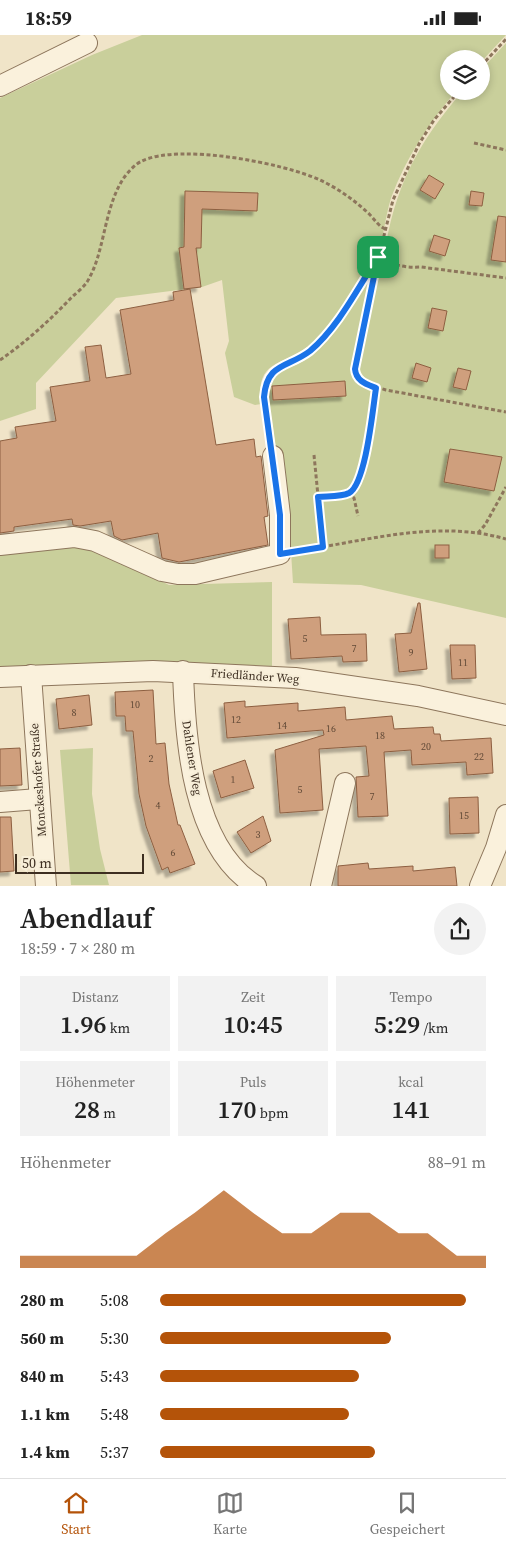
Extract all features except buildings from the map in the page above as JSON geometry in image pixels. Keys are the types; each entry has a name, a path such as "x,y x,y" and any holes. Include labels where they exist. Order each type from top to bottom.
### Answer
{"street":[{"path":"0,86 87,43"},
{"path":"0,545 74,537 95,541 162,571 178,574 195,574 280,554 280,515 273,456"},
{"name":"Friedländer Weg","path":"0,677 183,671 295,678 418,696 506,715"},
{"name":"Dahlener Weg","path":"183,671 187,735 200,802 218,845 246,880 256,885"},
{"name":"Monckeshofer Straße","path":"31,675 38,799 46,885"},
{"path":"321,885 344,783"},
{"path":"0,802 38,799"},
{"path":"480,885 496,848 506,815"}],"path":[{"path":"490,56 506,39"},
{"path":"451,100 434,120 418,144 393,200 378,257 355,369 356,376 360,381 376,388 506,412"},
{"path":"474,143 506,150"},
{"path":"0,360 18,348 86,282 94,265 114,196 124,178 142,161 174,155 205,155 292,169 321,180 353,199 373,217 379,226 385,229"},
{"path":"378,257 387,263 407,268 420,267 465,271 506,278"},
{"path":"273,456 264,397 267,380 281,365 309,351 339,319 378,257"},
{"path":"318,497 348,493 355,487 361,473 376,388"},
{"path":"314,455 323,547"},
{"path":"478,533 485,525 506,487"},
{"path":"348,493 354,498 358,516"},
{"path":"280,554 397,533 478,533 506,539"}],"green space":[{"path":"142,35 506,35 490,52 490,50 440,50 440,100 449,100 427,129 397,183 375,257 334,319 321,335 306,348 272,366 266,372 262,379 260,390 261,404 255,405 234,397 225,353 229,341 222,280 202,287 116,298 36,383 36,409 0,421 0,98 92,55"},
{"path":"506,43 506,618 361,585 293,583 291,552 269,402 273,380 277,374 298,364 313,353 328,338 347,314 365,286 383,266 392,216 408,172 431,131 455,100 490,100 490,60"},
{"path":"79,546 118,560 169,585 272,582 272,666 148,662 0,667 0,553"},
{"path":"93,748 92,794 100,849 109,885 71,885 60,750"}],"route":[{"path":"378,257 355,369 356,376 360,381 376,388 361,473 355,487 348,493 318,497 323,547 280,554 280,515 264,397 267,380 281,365 309,351 339,319 378,257"}]}
